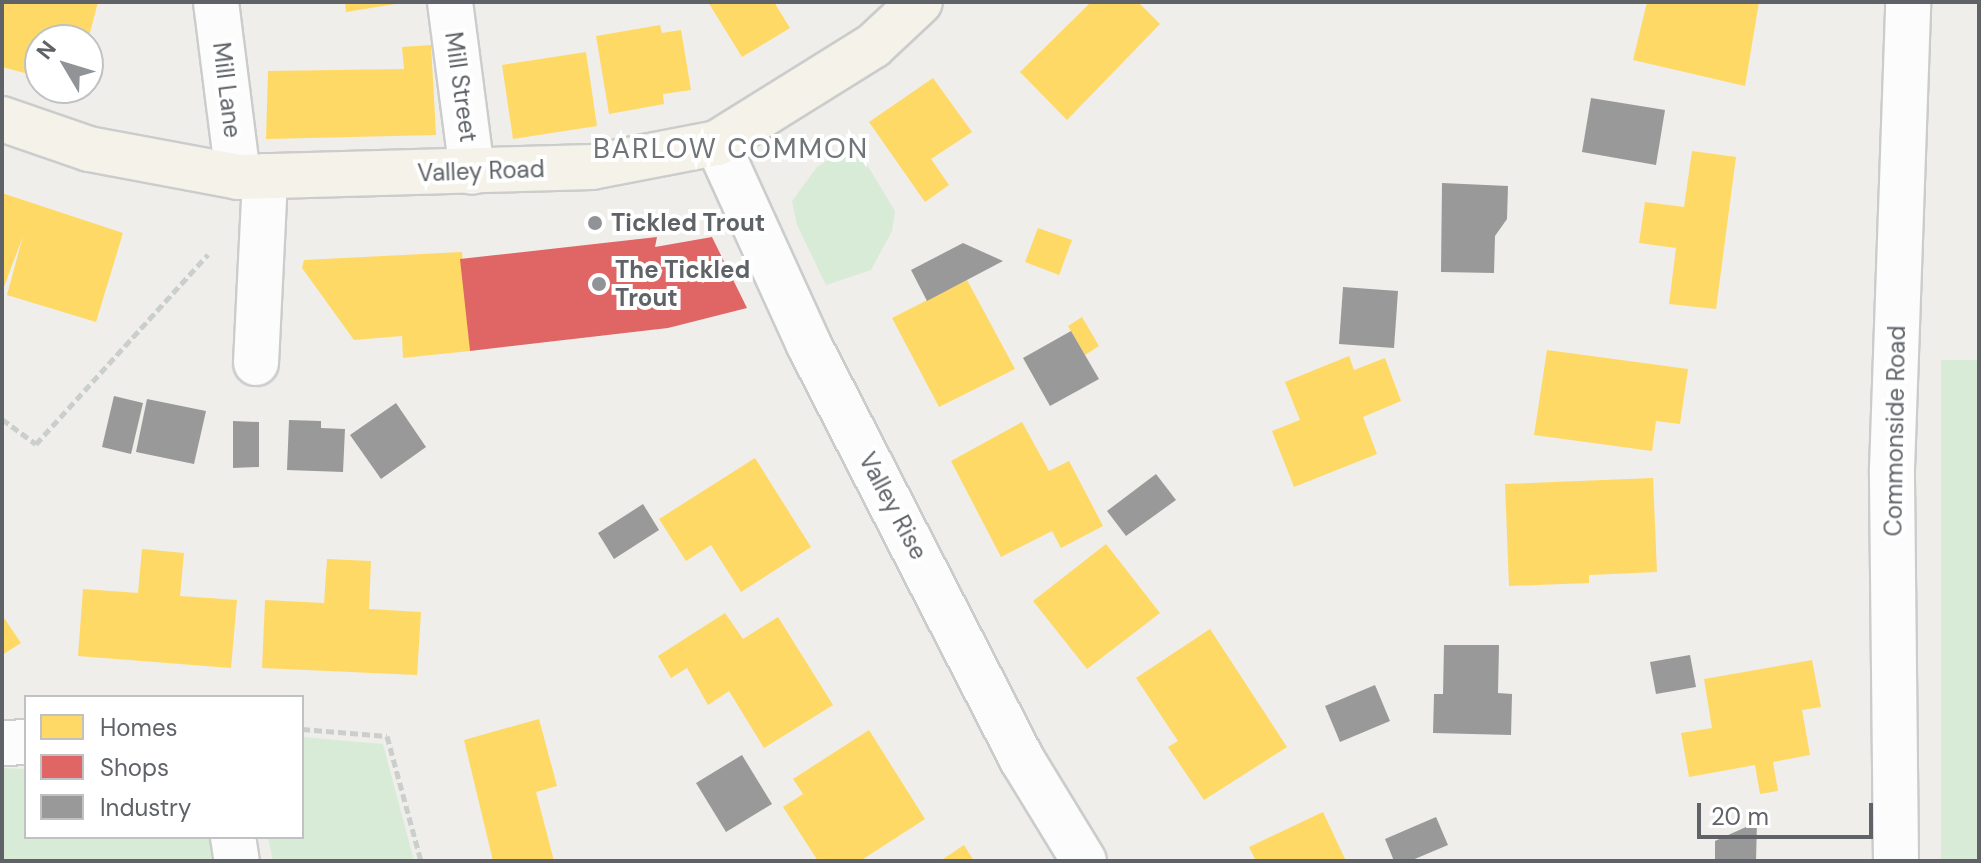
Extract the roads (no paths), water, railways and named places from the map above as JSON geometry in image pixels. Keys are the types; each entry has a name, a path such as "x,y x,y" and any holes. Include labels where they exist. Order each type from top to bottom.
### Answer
{"main road":[{"name":"Valley Road","path":"2,119 89,149 252,176 592,167 717,143 873,46 920,2"}],"street":[{"name":"Mill Lane","path":"216,2 252,176 256,363"},
{"name":"Mill Street","path":"450,2 472,172"},
{"name":"Commonside Road","path":"1896,861 1892,469 1908,2"},
{"name":"Valley Rise","path":"717,143 808,343 1023,761 1084,861"},
{"path":"2,743 24,742"},
{"path":"233,839 237,861"}],"place":[{"name":"Tickled Trout","path":"595,223"},
{"name":"The Tickled Trout","path":"599,284"}],"district":[{"name":"BARLOW COMMON","path":"731,149"}]}
